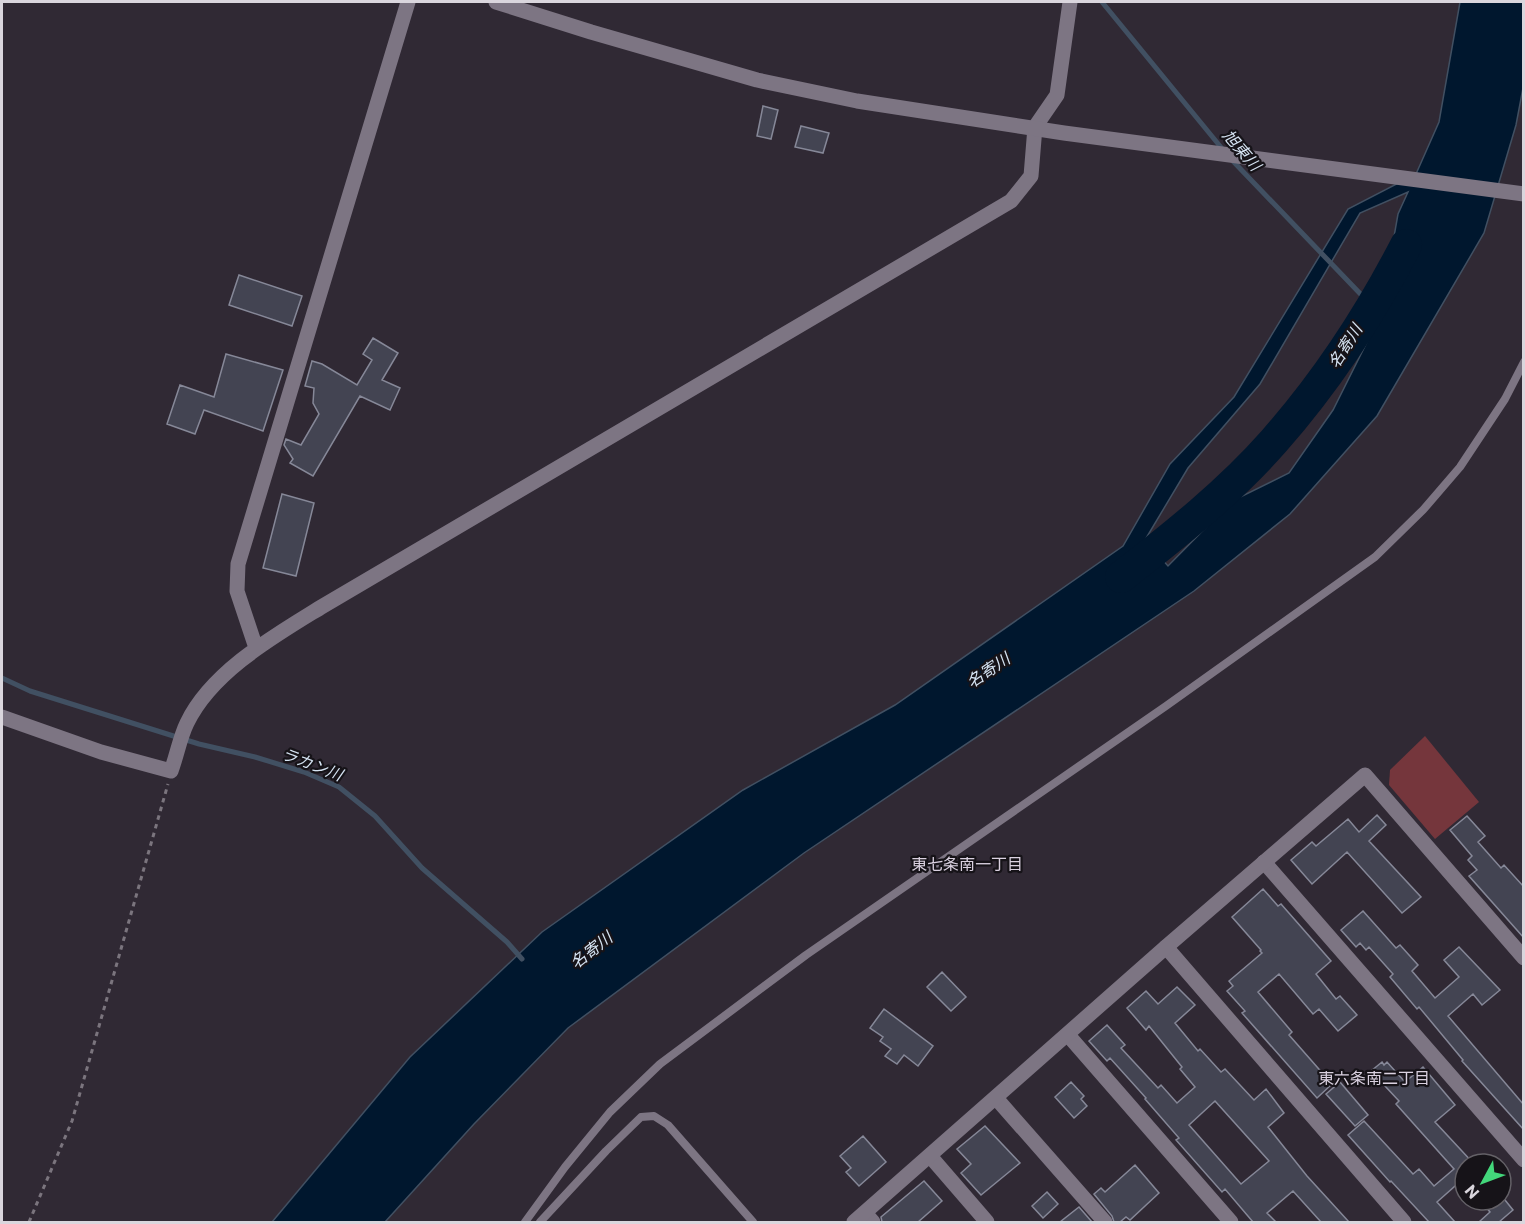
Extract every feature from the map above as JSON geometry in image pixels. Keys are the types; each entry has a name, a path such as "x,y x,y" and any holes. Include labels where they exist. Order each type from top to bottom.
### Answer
{"street":[{"path":"256,648 237,591 238,564 408,2"},
{"path":"496,2 757,80 857,101 1064,133 1524,194"},
{"path":"2,717 101,752 171,771 187,724 203,696 256,648 323,606 1011,201 1031,176 1035,127 1057,95 1070,2"},
{"path":"864,1219 930,1156 1166,947 1365,776 1524,958"},
{"path":"1264,862 1524,1160"},
{"path":"1166,947 1404,1222"},
{"path":"1068,1035 1231,1222"},
{"path":"996,1098 1105,1222"},
{"path":"930,1156 987,1222"}],"lane":[{"path":"525,1222 565,1167 610,1112 660,1064 806,955 1166,706 1375,557 1423,510 1460,467 1505,399 1524,362"},
{"path":"540,1222 606,1150 641,1117 654,1116 668,1125 753,1222"}],"path":[{"path":"29,1222 72,1121 171,771"}],"shaded area":[{"path":"1425,736 1479,802 1435,839 1389,785 1390,770"}],"water":[{"path":"1460,2 1523,2 1523,88 1516,125 1484,233 1377,416 1290,514 1194,591 804,853 568,1028 474,1124 385,1222 272,1222 410,1057 542,932 743,790 895,705 1123,546 1170,464 1234,397 1348,209 1416,174 1439,122","holes":["1408,192 1398,214 1380,316 1333,410 1289,473 1232,501 1168,566 1145,540 1188,468 1260,384 1360,213"]}],"building":[{"path":"763,106 778,110 771,139 757,136"},
{"path":"801,126 829,133 823,153 795,147"},
{"path":"239,275 302,296 292,326 229,305"},
{"path":"373,338 398,353 382,380 400,388 390,410 360,396 313,476 290,463 293,459 284,445 286,439 301,445 319,414 313,403 314,388 305,386 312,361 322,364 357,385 372,360 363,354"},
{"path":"226,354 283,370 263,431 204,410 195,434 167,424 180,385 214,397"},
{"path":"282,494 314,503 296,576 263,568"},
{"path":"1377,815 1386,825 1369,841 1421,897 1402,913 1347,852 1312,884 1291,860 1312,842 1316,846 1348,819 1359,832"},
{"path":"1467,816 1485,836 1478,842 1501,868 1504,865 1524,887 1524,938 1469,876 1477,870 1468,860 1472,856 1450,830"},
{"path":"1263,889 1278,906 1281,904 1331,961 1316,974 1336,999 1340,996 1357,1015 1338,1031 1319,1009 1313,1014 1279,974 1258,992 1292,1032 1289,1035 1332,1084 1317,1098 1242,1013 1245,1011 1227,991 1233,986 1229,981 1262,953 1232,917"},
{"path":"1363,911 1396,948 1400,945 1418,965 1412,971 1435,998 1459,977 1444,960 1459,947 1500,990 1482,1005 1473,994 1448,1016 1524,1105 1524,1130 1462,1061 1419,1007 1417,1009 1390,977 1393,974 1369,947 1366,950 1360,943 1356,947 1341,930"},
{"path":"942,972 966,997 951,1011 927,987"},
{"path":"1177,987 1195,1005 1175,1023 1198,1051 1200,1049 1221,1072 1225,1069 1254,1100 1266,1089 1284,1113 1268,1127 1307,1176 1349,1222 1321,1222 1293,1191 1267,1213 1276,1222 1253,1222 1225,1189 1222,1192 1176,1140 1179,1138 1110,1058 1107,1061 1089,1041 1107,1025 1125,1045 1121,1048 1158,1088 1161,1085 1177,1103 1195,1087 1149,1026 1146,1030 1127,1008 1146,991 1158,1004","holes":["1215,1101 1269,1161 1241,1184 1189,1125"]},
{"path":"884,1009 933,1046 918,1066 904,1055 897,1064 885,1056 891,1049 880,1041 883,1037 870,1028"},
{"path":"1382,1062 1384,1065 1387,1062 1405,1082 1423,1067 1455,1105 1435,1122 1463,1152 1453,1152 1453,1168 1396,1104 1399,1101 1371,1071"},
{"path":"1071,1082 1084,1096 1081,1099 1087,1106 1074,1118 1055,1097"},
{"path":"1340,1082 1368,1115 1355,1126 1326,1094"},
{"path":"1364,1121 1413,1174 1419,1169 1434,1186 1453,1170 1453,1188 1437,1202 1455,1222 1429,1222 1348,1135"},
{"path":"985,1126 1020,1163 981,1195 961,1173 971,1164 957,1149"},
{"path":"863,1136 886,1162 859,1186 846,1172 851,1168 840,1156"},
{"path":"1135,1165 1159,1193 1130,1220 1126,1217 1120,1222 1114,1222 1112,1216 1094,1194 1101,1188 1105,1192"},
{"path":"924,1181 942,1201 918,1222 882,1222 881,1217"},
{"path":"1047,1192 1058,1204 1043,1218 1032,1206"},
{"path":"1079,1207 1092,1222 1060,1222"},
{"path":"1490,1212 1511,1212 1499,1222 1479,1222"}],"waterway":[{"name":"旭東川","path":"1102,2 1224,151"},
{"name":"旭東川","path":"1230,158 1372,306"},
{"name":"名寄川","path":"1121,577 1220,496 1257,460 1293,419 1346,347 1378,297 1406,245"},
{"name":"ラカン川","path":"2,678 30,691 199,744 255,757 304,772 339,787 375,816 422,868 507,942 522,959"}],"district":[{"name":"東七条南一丁目","path":"967,864"},
{"name":"東六条南二丁目","path":"1374,1078"}]}
